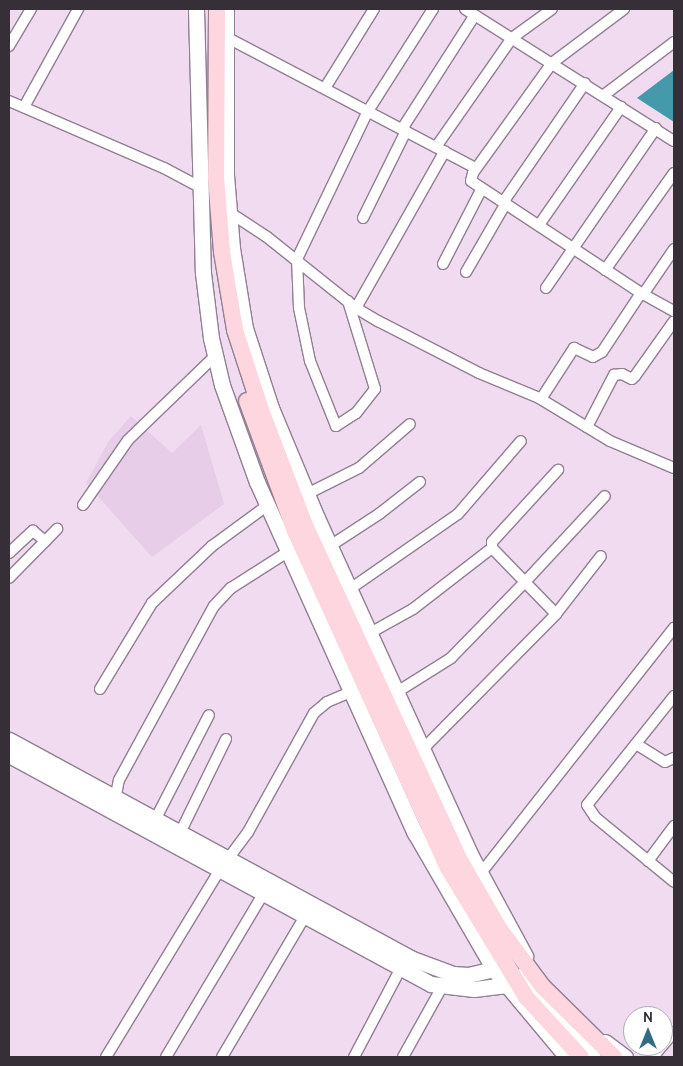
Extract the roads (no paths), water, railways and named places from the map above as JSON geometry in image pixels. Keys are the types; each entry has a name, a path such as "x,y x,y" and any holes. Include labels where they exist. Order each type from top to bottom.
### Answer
{"main road":[{"path":"196,9 199,187 203,273 211,338 222,386 268,505 416,833 507,964 519,977 614,1057"},
{"path":"209,9 208,175 217,267 227,336 254,424 295,531 448,868 507,964 519,977 567,1057"},
{"path":"217,9 216,177 222,252 235,330 261,410 309,534 507,964"},
{"path":"226,9 226,175 229,212 246,328 271,408 330,546 480,873 526,996 581,1057"},
{"path":"9,740 179,835 263,894 401,968 453,974 507,964"},
{"path":"9,755 224,866 419,970 442,987 474,989 519,977"},
{"path":"577,1024 625,1057"}],"street":[{"path":"9,46 31,9"},
{"path":"24,108 78,9"},
{"path":"325,88 374,9"},
{"path":"348,301 375,389 356,413 336,426 310,361 300,308 297,259 368,111 432,9"},
{"path":"356,308 440,149 512,38 552,9"},
{"path":"624,9 552,63 476,168 471,181 606,270 674,311"},
{"path":"363,218 404,130 469,11 674,140"},
{"path":"226,38 476,168"},
{"path":"604,95 674,42"},
{"path":"466,272 505,202 585,83"},
{"path":"9,101 164,168 199,187"},
{"path":"539,225 621,107"},
{"path":"546,288 572,247 656,128"},
{"path":"606,270 674,173"},
{"path":"443,264 482,188"},
{"path":"229,212 297,259 356,308 479,373 541,399 610,441 674,468"},
{"path":"541,399 574,348 593,358 602,352 674,249"},
{"path":"587,427 614,375 622,374 632,379 636,376 674,321"},
{"path":"83,504 128,440 216,355"},
{"path":"308,494 359,468 410,424"},
{"path":"350,589 458,514 521,441"},
{"path":"556,614 492,548 492,542 558,470"},
{"path":"330,546 379,514 420,482"},
{"path":"397,692 451,658 605,496"},
{"path":"100,689 152,603 212,546 268,505"},
{"path":"9,578 57,529"},
{"path":"9,553 34,531 46,542"},
{"path":"370,633 427,600 492,548"},
{"path":"115,800 119,780 214,606 230,588 289,551"},
{"path":"423,749 556,614 601,556"},
{"path":"480,873 674,628"},
{"path":"106,1057 271,792 314,714 327,702 353,691"},
{"path":"674,696 587,805 595,818 674,882"},
{"path":"154,822 209,715"},
{"path":"179,835 226,739"},
{"path":"636,744 665,762 674,758"},
{"path":"648,861 674,826"},
{"path":"166,1057 263,894"},
{"path":"222,1057 305,916"},
{"path":"354,1057 401,968"},
{"path":"519,977 534,990 596,1057"},
{"path":"403,1057 442,987"}],"water":[{"path":"674,70 674,122 637,98"}]}
